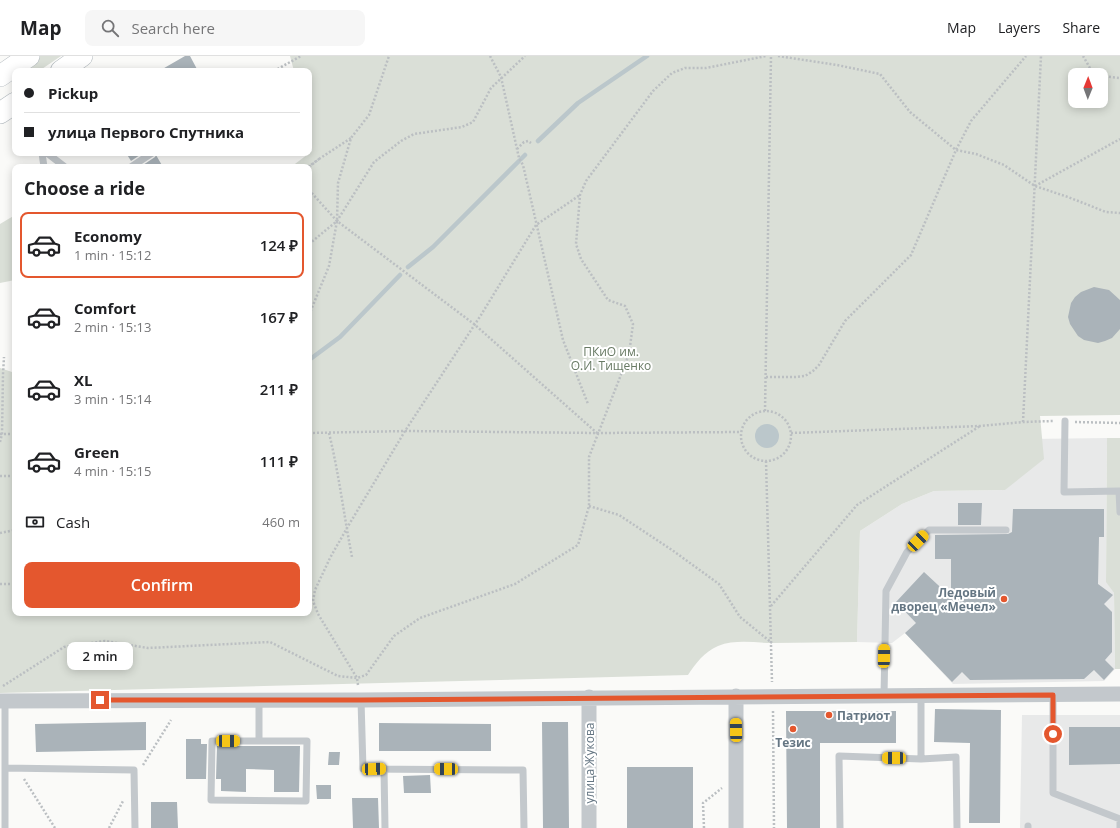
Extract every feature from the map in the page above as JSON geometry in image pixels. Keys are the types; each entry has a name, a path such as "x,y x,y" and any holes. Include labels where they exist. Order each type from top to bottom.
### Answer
{"main road":[{"path":"16,68 30,56"},
{"path":"65,68 82,56"}],"street":[{"path":"2,696 361,700 1120,694"},
{"path":"736,696 736,828"},
{"name":"улица Жукова","path":"589,698 589,828"}],"lane":[{"path":"51,156 61,164"},
{"path":"136,164 148,156"},
{"path":"1064,421 1064,492 1120,491 1120,512"},
{"path":"884,696 886,591 907,552 929,530 1006,530"},
{"path":"921,695 921,758"},
{"path":"1053,695 1053,793 1120,819 1120,828"},
{"path":"2,696 5,768 4,828"},
{"path":"259,700 259,741"},
{"path":"361,700 363,769 523,770 524,828"},
{"path":"212,741 259,741 307,742 306,801 211,800 212,741"},
{"path":"840,828 839,756 956,758 957,828"},
{"path":"5,768 134,770 135,828"},
{"path":"384,768 384,828"}],"path":[{"path":"279,68 301,56"},
{"path":"312,164 351,138 369,115 389,56"},
{"path":"490,56 502,77 517,150 523,165 563,340 588,404"},
{"path":"312,242 337,221 374,162 401,141 414,134 462,126 473,122 491,88 525,56"},
{"path":"2,696 64,647 105,641 148,648 270,642 338,676 357,678 366,675 394,636 420,618 515,584 578,545 589,506 589,457 597,433 630,354 633,324 625,306 608,300 581,259 576,244 580,195 586,181 653,91 672,73 685,68 706,68 766,56"},
{"path":"766,411 771,56"},
{"path":"778,56 837,65 880,74 910,112 956,150 976,154 1004,165 1035,186 1106,212 1120,213"},
{"path":"766,377 805,376 813,371 819,365 845,321 911,255 928,211 971,121 1026,56"},
{"path":"1023,422 1041,56"},
{"path":"1083,56 1090,68"},
{"path":"1108,77 1120,78"},
{"path":"312,308 329,266 337,221 338,183 351,138"},
{"path":"1035,186 1120,139"},
{"path":"517,150 526,141 531,143"},
{"path":"312,193 337,221 474,324 597,433"},
{"path":"357,678 318,614 313,601 315,590 330,558 405,431 536,226 580,195"},
{"path":"0,442 1,374 4,358"},
{"path":"766,411 773,412 785,419 791,433 791,441 788,449 782,456 774,460 766,461 757,460 750,455 743,444 741,432 744,424 750,417 757,412 766,411"},
{"path":"791,433 980,426 1023,422 1064,421 1120,423"},
{"path":"771,607 857,505 980,426"},
{"path":"312,433 405,431 597,433 741,432"},
{"path":"329,433 337,466 352,557"},
{"path":"1,434 12,434"},
{"path":"766,461 772,643 774,828"},
{"path":"0,476 12,476"},
{"path":"589,506 619,515 672,550 718,584 740,617 772,643"},
{"path":"0,533 12,531"},
{"path":"0,584 12,584"},
{"path":"17,769 55,828"},
{"path":"704,828 703,803 722,788"}],"shaded area":[{"path":"767,424 776,427 779,436 776,445 767,448 758,445 755,436 758,427"},
{"path":"1107,438 1106,581 1114,593 1115,669 1104,681 953,684 905,633 892,643 857,642 860,531 902,504 934,491 1005,490 1029,439"},
{"path":"1022,715 1120,715 1120,828 1020,828"}],"green space":[{"path":"39,56 61,56 43,68 24,68"},
{"name":"ПКиО им. О.И. Тищенко","path":"290,56 1120,56 1120,415 1040,416 1044,459 1005,490 934,491 902,504 860,531 857,642 746,642 725,644 713,648 704,655 688,675 0,693 0,368 12,372 12,616 312,616 312,164 295,164 305,156 312,156 312,68 293,68"},
{"path":"12,217 12,281 0,283 0,224"},
{"path":"1107,438 1120,438 1120,669 1115,669 1114,593 1106,582"}],"building":[{"path":"185,56 190,56 196,68 164,68"},
{"path":"128,156 138,156 131,161"},
{"path":"157,156 161,164 144,164"},
{"path":"1094,287 1109,290 1120,300 1120,329 1112,338 1098,343 1084,340 1078,336 1070,324 1068,317 1071,303 1075,297 1081,292"},
{"path":"958,503 982,503 981,525 958,525"},
{"name":"Ледовый дворец «Мечел»","path":"1013,509 1104,509 1104,537 1099,537 1098,584 1113,595 1104,604 1112,612 1112,652 1105,660 1114,669 1104,680 1094,670 1084,679 970,680 962,672 952,682 905,633 916,623 896,602 924,572 951,597 951,559 935,559 935,535 1008,534 1012,532"},
{"path":"935,709 1001,710 1000,823 969,823 970,743 934,742"},
{"path":"786,711 896,711 896,743 820,743 820,828 787,828"},
{"path":"146,722 146,750 36,752 35,724"},
{"path":"542,722 568,722 569,828 543,828"},
{"path":"379,723 491,724 491,751 379,751"},
{"path":"1069,727 1120,727 1120,764 1069,765"},
{"path":"186,739 201,739 201,744 207,744 206,779 186,779"},
{"path":"217,746 300,746 299,792 274,792 274,770 246,769 246,792 221,791 221,779 216,779"},
{"path":"329,752 340,752 339,765 328,765"},
{"path":"627,767 693,767 693,828 627,828"},
{"path":"430,775 431,793 404,793 403,776"},
{"path":"316,785 331,785 331,799 317,799"},
{"path":"352,798 378,798 379,828 353,828"},
{"path":"151,802 177,802 178,828 151,828"}],"waterway":[{"path":"538,141 578,103 647,56"},
{"path":"521,159 525,155"},
{"path":"408,267 433,247 519,161"},
{"path":"312,358 340,337 400,275"}],"place":[{"name":"Ледовый дворец «Мечел»","path":"1004,599"},
{"name":"Патриот","path":"829,715"},
{"name":"Тезис","path":"793,729"}],"route":[{"path":"100,700 361,700 736,696 1053,695 1053,734"}]}
